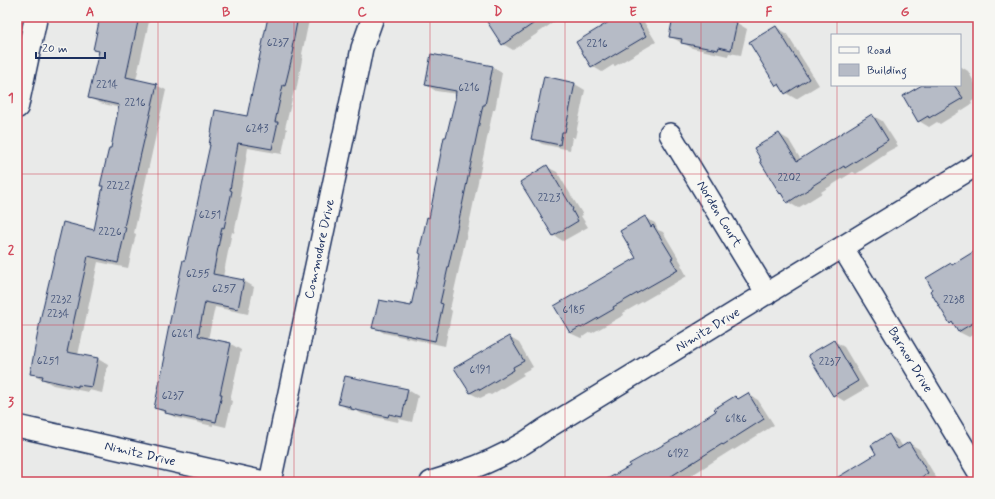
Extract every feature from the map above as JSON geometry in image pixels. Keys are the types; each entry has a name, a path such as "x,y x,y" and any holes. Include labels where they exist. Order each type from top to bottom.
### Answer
{"street":[{"path":"17,107 36,17"},
{"name":"Commodore Drive","path":"270,482 362,48 372,17"},
{"name":"Norden Court","path":"670,134 767,294"},
{"name":"Nimitz Drive","path":"431,482 489,462 518,448 546,429 978,164"},
{"name":"Barnor Drive","path":"842,248 978,471"},
{"name":"Nimitz Drive","path":"17,426 264,482"}],"building":[{"path":"100,17 139,17 126,77 157,84 124,227 126,227 118,263 88,256 67,352 98,358 92,387 78,385 78,387 42,379 43,376 30,374 41,316 63,222 94,230 103,186 100,186 109,148 111,148 119,105 88,98 99,51 93,50"},
{"path":"268,17 298,17 292,48 294,49 285,86 283,85 275,122 278,122 272,149 238,143 230,190 232,191 224,228 222,227 213,274 244,280 238,309 205,302 198,336 231,343 220,394 222,394 216,422 203,419 203,421 165,413 166,411 154,408 165,357 163,356 170,321 210,145 215,110 247,116"},
{"path":"484,17 543,17 502,45"},
{"path":"617,17 635,17 646,36 591,67 576,42"},
{"path":"673,17 711,17 737,22 731,50 719,47 718,50 681,43 682,39 669,37"},
{"path":"776,26 809,79 785,94 779,84 776,86 749,42"},
{"path":"431,54 493,66 485,105 483,105 440,303 443,304 435,341 372,328 379,300 411,306 420,266 421,254 419,253 427,217 429,218 444,137 446,137 456,91 425,85"},
{"path":"544,76 575,83 565,132 562,132 560,145 531,139"},
{"path":"920,86 955,86 963,98 929,118 928,116 918,122 903,96"},
{"path":"872,114 888,140 845,168 844,166 787,203 760,161 761,160 754,148 779,133 797,161"},
{"path":"547,165 573,209 572,210 578,221 553,236 520,182"},
{"path":"645,216 651,227 653,225 673,258 671,259 678,270 613,307 614,309 570,333 554,306 636,258 620,231"},
{"path":"978,249 978,320 958,332 952,322 950,324 930,291 932,289 926,278 951,263 952,265"},
{"path":"509,336 524,361 513,367 514,370 480,390 479,388 470,393 454,368"},
{"path":"834,340 858,381 833,396 808,355"},
{"path":"345,376 408,389 402,417 389,414 388,417 351,409 351,407 338,404"},
{"path":"748,393 764,419 723,445 722,444 662,482 602,482 630,466 629,464 679,436 716,411 714,409 735,396 738,399"},
{"path":"889,434 898,449 909,442 928,473 914,482 830,482 876,454 871,445"}]}
